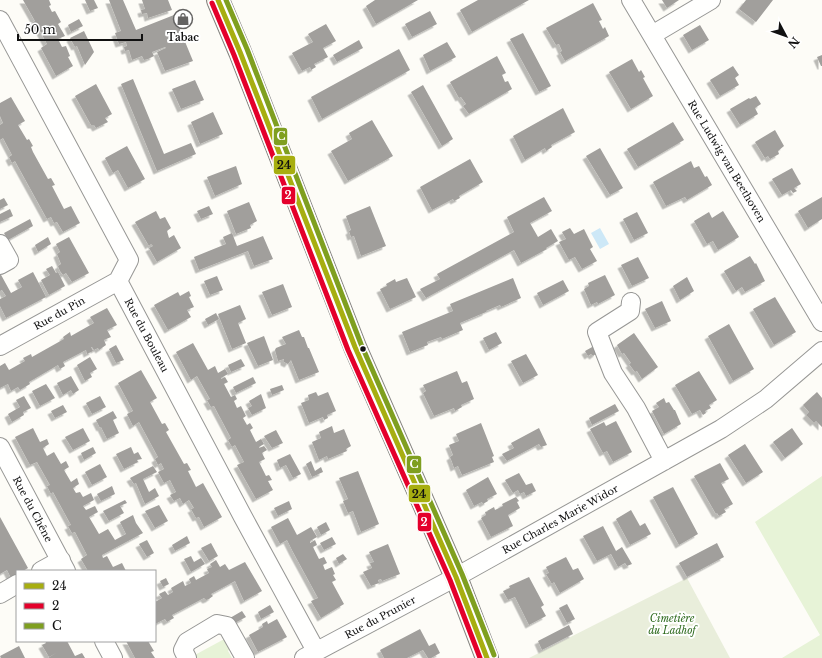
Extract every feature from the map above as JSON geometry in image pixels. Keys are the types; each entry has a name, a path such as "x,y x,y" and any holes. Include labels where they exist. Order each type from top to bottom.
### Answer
{"main road":[{"path":"218,0 240,52 355,347 456,577 487,658"}],"street":[{"name":"Rue Ludwig van Beethoven","path":"632,0 822,322"},
{"path":"652,35 711,0"},
{"path":"1,23 129,260 118,281"},
{"path":"0,244 9,260 0,265"},
{"name":"Rue du Pin","path":"0,346 118,281"},
{"name":"Rue du Bouleau","path":"118,281 243,517 310,655"},
{"path":"631,302 630,311 597,332 613,373 636,408 664,461"},
{"name":"Rue Charles Marie Widor","path":"456,577 721,429 766,398 822,351"},
{"name":"Rue du Chêne","path":"0,447 64,566"},
{"path":"46,570 64,566"},
{"name":"Rue du Prunier","path":"310,655 456,577"},
{"path":"0,594 16,585"},
{"path":"187,658 183,650 187,642 217,624 227,626 245,658"},
{"path":"105,642 113,658"}],"green space":[{"path":"822,476 822,658 782,658 820,635 755,522"},
{"name":"Cimetière du Ladhof","path":"687,578 730,658 529,658"},
{"path":"228,637 232,646 228,651 232,658 194,658 193,656"}],"water":[{"path":"600,228 609,244 600,249 591,233"}],"building":[{"path":"23,0 49,0 51,5 49,6 52,12 55,11 61,22 58,24 65,36 58,39 62,47 66,46 70,56 68,57 73,66 56,76 41,48 47,44 39,29 36,30 32,23 35,21"},
{"path":"85,0 94,0 98,8 90,11"},
{"path":"109,0 123,0 136,30 174,15 193,61 165,71 157,52 166,48 165,47 152,52 154,56 148,59 144,60 142,56 132,60 129,50 125,51 124,47 127,46 126,42 119,44 115,33 121,31"},
{"path":"142,0 168,0 172,10 148,18 147,13 142,14 141,10 145,9"},
{"path":"375,0 418,0 376,24 366,6"},
{"path":"478,0 529,0 472,32 460,10"},
{"path":"662,0 679,0 667,8"},
{"path":"746,0 773,0 756,22 739,9"},
{"path":"593,3 602,20 599,21 603,29 605,27 609,36 565,61 560,52 562,51 559,44 556,45 546,28"},
{"path":"430,11 437,24 412,37 405,24"},
{"path":"79,19 83,26 71,32 68,25"},
{"path":"326,24 336,41 323,48 328,57 314,64 316,67 311,70 310,67 302,71 292,53 313,42 308,34"},
{"path":"700,25 709,40 692,50 683,35"},
{"path":"84,31 94,52 85,65 77,46 75,47 70,38"},
{"path":"523,33 551,86 539,92 510,39"},
{"path":"359,40 363,48 337,62 333,55"},
{"path":"447,42 456,57 430,71 423,55"},
{"path":"399,49 410,70 322,119 311,97"},
{"path":"822,55 822,66 821,66 817,57"},
{"path":"497,56 506,73 502,75 505,82 508,81 512,89 469,114 463,106 466,104 461,97 459,98 450,82"},
{"path":"632,59 639,72 641,70 645,77 643,78 653,96 631,109 609,72"},
{"path":"733,66 739,75 735,78 739,85 720,96 710,80"},
{"path":"133,79 164,154 191,143 196,154 157,171 121,84"},
{"path":"195,80 204,100 181,109 172,89"},
{"path":"96,84 112,114 105,118 108,122 96,128 94,125 91,125 75,96"},
{"path":"423,85 453,139 442,146 411,92"},
{"path":"756,96 761,104 755,108 758,114 740,125 730,109 749,98 750,99"},
{"path":"11,97 25,121 18,125 27,140 29,139 33,146 31,147 33,152 48,179 51,178 55,185 52,186 64,209 71,206 80,223 63,232 57,222 54,223 51,217 47,219 15,161 12,163 9,157 12,155 3,138 0,140 0,125 3,123 0,116 0,103"},
{"path":"563,108 575,132 551,145 552,147 546,151 545,148 525,160 513,136"},
{"path":"213,112 223,134 200,144 191,122"},
{"path":"372,120 393,156 348,181 331,151 352,139 349,133"},
{"path":"673,122 684,140 638,167 627,149"},
{"path":"775,130 784,146 778,151 779,154 770,159 768,156 765,158 755,142"},
{"path":"127,146 145,179 128,188 118,170 113,173 105,158"},
{"path":"600,148 623,188 610,195 586,156"},
{"path":"470,159 483,182 459,196 460,198 454,201 453,199 432,210 420,187"},
{"path":"691,161 694,168 699,166 705,177 707,176 712,185 687,200 685,197 666,206 653,182"},
{"path":"236,166 242,184 215,196 207,177"},
{"path":"792,168 801,184 794,188 797,191 793,193 791,190 782,195 772,179"},
{"path":"544,197 552,211 530,223 538,237 551,229 558,241 546,248 547,249 521,263 514,250 426,298 420,289 440,279 437,274 514,232 507,217"},
{"path":"822,197 822,219 808,228 798,211"},
{"path":"4,198 8,205 0,209 0,200"},
{"path":"249,202 257,221 250,225 251,228 236,234 227,211"},
{"path":"209,206 213,214 201,219 197,211"},
{"path":"370,206 386,246 361,256 354,236 351,237 349,231 351,230 346,216"},
{"path":"10,209 13,216 0,222 0,214"},
{"path":"156,211 160,219 165,217 171,228 167,231 169,238 174,235 181,248 157,262 149,248 153,246 151,244 149,246 135,222"},
{"path":"723,211 739,237 718,250 713,241 707,244 694,221 709,212 712,218"},
{"path":"637,212 648,233 634,240 623,219"},
{"path":"30,219 33,226 8,240 4,233"},
{"path":"570,228 574,234 584,229 593,247 590,249 597,261 582,269 575,257 569,260 559,242 566,239 562,232"},
{"path":"232,233 237,246 263,236 273,259 254,266 248,251 199,270 194,257 226,244 223,237"},
{"path":"48,237 51,244 38,252 35,245"},
{"path":"69,237 89,273 72,282 66,273 63,275 60,271 58,266 61,264 57,254 60,252 56,244"},
{"path":"750,256 755,264 756,263 765,281 745,292 742,287 736,291 724,271"},
{"path":"638,257 649,278 632,286 621,265"},
{"path":"52,266 56,273 58,272 65,286 49,295 41,280 50,275 46,269"},
{"path":"33,272 46,297 6,318 0,306 0,299 6,296 2,290 0,291 0,273 11,293 22,287 18,280"},
{"path":"605,275 615,295 598,304 597,302 591,305 584,289 589,286 588,283"},
{"path":"217,276 223,290 210,295 204,281"},
{"path":"687,277 694,291 680,300 673,286"},
{"path":"407,278 416,297 390,309 380,289 387,286 386,284 395,279 396,282"},
{"path":"513,278 521,298 501,307 500,305 460,323 463,330 442,339 441,337 427,342 428,345 410,352 402,332 453,311 450,304"},
{"path":"563,280 569,291 543,305 537,293"},
{"path":"283,284 292,307 272,315 262,292"},
{"path":"189,291 191,296 189,297 194,307 187,310 191,317 168,330 154,305 178,292 180,296"},
{"path":"775,297 796,332 774,345 753,309"},
{"path":"662,301 671,321 655,328 645,309"},
{"path":"240,305 246,319 238,323 246,343 232,349 218,314"},
{"path":"107,308 117,325 107,330 111,337 104,340 106,345 99,350 98,348 94,350 91,347 93,351 87,354 86,350 63,362 65,366 60,369 58,365 29,382 30,384 20,390 18,387 11,391 8,384 0,388 0,366 5,363 9,370 25,361 23,358 31,354 32,357 64,339 63,337 70,332 71,336 94,323 90,317"},
{"path":"216,313 219,319 208,325 205,319"},
{"path":"729,324 754,369 733,381 708,336"},
{"path":"299,330 302,337 304,337 319,372 299,380 291,360 288,364 284,362 284,359 278,361 275,350 276,348 286,344 282,337"},
{"path":"496,332 502,343 489,350 483,338"},
{"path":"634,333 658,367 642,379 637,371 635,372 629,364 631,363 624,353 622,354 617,345"},
{"path":"264,336 273,360 258,366 247,343"},
{"path":"193,343 208,370 215,366 218,373 225,369 228,374 221,379 225,377 228,382 224,384 231,397 235,395 237,399 234,401 237,408 241,406 246,416 243,418 247,425 250,423 253,428 250,430 256,442 261,439 264,444 259,448 264,446 267,450 262,453 265,459 259,462 266,476 269,475 272,480 268,481 273,490 256,499 237,465 244,462 235,445 232,447 228,440 231,438 214,406 211,407 207,400 210,399 197,376 191,380 176,352"},
{"path":"116,345 124,360 116,363 109,349"},
{"path":"594,346 597,353 593,356 591,354 588,356 585,351"},
{"path":"526,354 538,375 523,383 511,361"},
{"path":"90,357 97,369 90,373 92,377 85,381 77,365"},
{"path":"241,359 245,366 231,372 228,365"},
{"path":"141,370 157,398 150,402 162,424 165,423 169,430 166,432 184,464 187,463 191,470 188,471 196,487 203,483 222,517 204,527 199,517 196,518 191,509 194,508 189,500 183,504 180,498 174,501 170,495 176,492 170,480 164,483 158,472 164,469 161,463 158,465 155,459 158,457 139,422 133,426 127,414 133,411 118,383"},
{"path":"457,371 462,383 467,381 474,399 461,405 462,407 455,411 454,408 434,416 423,393 426,391 423,385"},
{"path":"699,371 717,400 709,405 711,408 705,411 706,413 703,415 700,410 692,414 675,385"},
{"path":"71,376 79,390 73,394 65,379"},
{"path":"253,377 256,383 236,393 233,387"},
{"path":"65,379 71,390 63,395 57,383"},
{"path":"46,384 55,398 40,406 32,391"},
{"path":"282,385 284,390 272,395 270,389"},
{"path":"316,392 318,396 328,392 336,411 327,415 328,418 324,420 323,417 309,423 301,403 309,400 308,395"},
{"path":"817,392 822,398 822,427 816,421 814,423 806,415 809,412 803,405"},
{"path":"261,394 266,408 252,415 248,408 252,406 249,401"},
{"path":"24,396 31,408 23,412 24,415 12,422 8,414 20,407 16,400"},
{"path":"100,396 106,407 92,414 86,403"},
{"path":"664,398 666,403 669,402 675,410 681,424 664,434 652,411 659,407 656,403"},
{"path":"615,404 619,411 592,425 589,418"},
{"path":"63,405 67,412 55,418 51,411"},
{"path":"113,411 117,418 113,420 119,433 107,439 96,420"},
{"path":"616,421 632,452 613,462 607,451 603,453 590,429 604,422 606,426"},
{"path":"481,423 494,456 492,457 494,462 462,475 458,466 454,468 450,457 453,455 449,445 459,441 456,434"},
{"path":"332,426 334,433 344,429 351,446 346,449 347,451 328,459 327,456 319,460 312,442 321,438 319,432"},
{"path":"33,428 40,442 47,439 49,444 43,448 47,456 54,452 61,464 66,461 69,467 64,470 71,482 77,478 79,484 73,488 76,493 80,492 83,497 91,493 94,500 83,506 86,510 95,506 98,512 89,517 99,534 108,529 115,540 126,534 120,522 133,515 136,523 143,533 102,555 103,558 107,556 113,567 122,563 126,570 87,570 81,559 87,555 75,532 72,533 68,526 71,525 53,492 51,494 47,486 50,485 37,462 30,465 15,437"},
{"path":"83,428 90,441 73,450 65,437"},
{"path":"539,428 547,445 541,447 539,444 507,461 502,454 514,448 511,443"},
{"path":"792,428 803,444 785,458 773,442"},
{"path":"276,430 283,443 272,448 264,436"},
{"path":"745,444 763,472 746,483 728,455"},
{"path":"93,447 96,453 84,460 81,453"},
{"path":"131,447 134,454 138,452 142,459 137,460 138,462 124,469 116,454"},
{"path":"290,454 301,474 293,478 286,465 280,468 277,460"},
{"path":"311,461 315,471 321,467 323,472 312,477 306,464"},
{"path":"720,463 729,479 721,483 733,504 724,509 726,512 719,516 717,513 716,514 694,476"},
{"path":"100,464 107,477 92,485 85,472"},
{"path":"153,466 157,472 143,479 149,492 155,488 159,496 145,504 136,483 134,484 130,478"},
{"path":"358,471 379,524 361,532 353,511 348,513 343,501 348,499 339,478"},
{"path":"519,473 526,485 532,483 536,491 526,496 524,492 520,494 518,490 513,493 505,480"},
{"path":"488,477 497,494 487,499 488,501 483,504 482,502 474,506 466,490"},
{"path":"112,486 115,494 101,501 97,494"},
{"path":"673,487 698,534 679,545 653,497"},
{"path":"516,497 519,501 517,502 520,508 508,515 513,526 491,537 481,518 486,515 485,512 494,507 495,510 503,506 502,504"},
{"path":"125,500 127,503 120,506 124,513 109,521 103,511"},
{"path":"289,501 292,509 278,516 274,508"},
{"path":"159,505 168,521 155,528 145,511"},
{"path":"631,510 640,526 645,523 651,534 630,545 616,519"},
{"path":"0,517 28,568 25,570 16,570 16,575 11,578 7,570 0,574"},
{"path":"288,518 297,535 311,527 317,537 310,541 310,543 315,540 317,545 313,547 319,559 324,557 327,563 323,565 325,570 332,567 335,574 333,575 336,580 332,582 344,604 321,618 311,601 318,598 287,540 280,544 271,527"},
{"path":"326,522 330,530 321,535 317,527"},
{"path":"603,526 616,551 622,547 632,564 627,566 625,563 618,567 611,554 597,561 583,536"},
{"path":"187,536 190,543 175,551 172,545"},
{"path":"332,537 336,544 324,550 320,543"},
{"path":"147,540 154,553 147,557 139,544"},
{"path":"211,543 218,556 209,561 201,548"},
{"path":"717,543 724,557 687,577 679,563"},
{"path":"388,544 400,574 382,581 381,579 378,580 379,583 371,586 363,572 372,568 370,563 374,562 369,552"},
{"path":"343,554 347,559 339,564 336,558"},
{"path":"191,556 194,562 201,558 205,564 191,572 184,559"},
{"path":"566,557 573,570 578,568 584,579 560,593 554,582 552,584 546,574 549,573 546,567"},
{"path":"216,560 220,567 225,564 229,570 245,562 262,591 244,601 235,581 211,594 213,596 209,599 206,600 204,598 172,615 174,618 167,622 165,619 156,624 156,601 162,598 159,594 165,591 168,595 173,592 171,588 183,581 185,586 191,583 189,579 194,576 196,580 209,573 207,569 212,567 210,564"},
{"path":"529,577 544,605 541,607 546,616 529,625 515,597 508,600 503,591 510,588 509,586"},
{"path":"166,578 169,584 163,587 160,581"},
{"path":"567,604 575,619 567,623 559,608"},
{"path":"270,605 274,612 261,619 258,612"},
{"path":"242,611 246,617 233,624 230,618"},
{"path":"277,619 287,637 258,652 249,635 263,627 262,624 267,621 268,624"},
{"path":"569,625 573,634 542,650 538,641"},
{"path":"420,629 429,646 435,643 440,653 428,658 423,650 407,658 384,658 380,650"},
{"path":"68,642 75,656 82,653 85,658 48,658 56,653 49,657 42,645 46,643"},
{"path":"127,642 149,642 154,651 151,652 155,658 135,658"},
{"path":"19,646 25,658 1,658 0,656"}],"transit line":[{"name":"24","path":"218,0 240,52 355,347 456,577 487,658"},
{"name":"C","path":"226,0 247,49 361,344 462,574 494,655"},
{"name":"2","path":"212,3 234,55 348,350 450,580 480,658"}],"place":[{"name":"Tabac","path":"183,19"}]}
